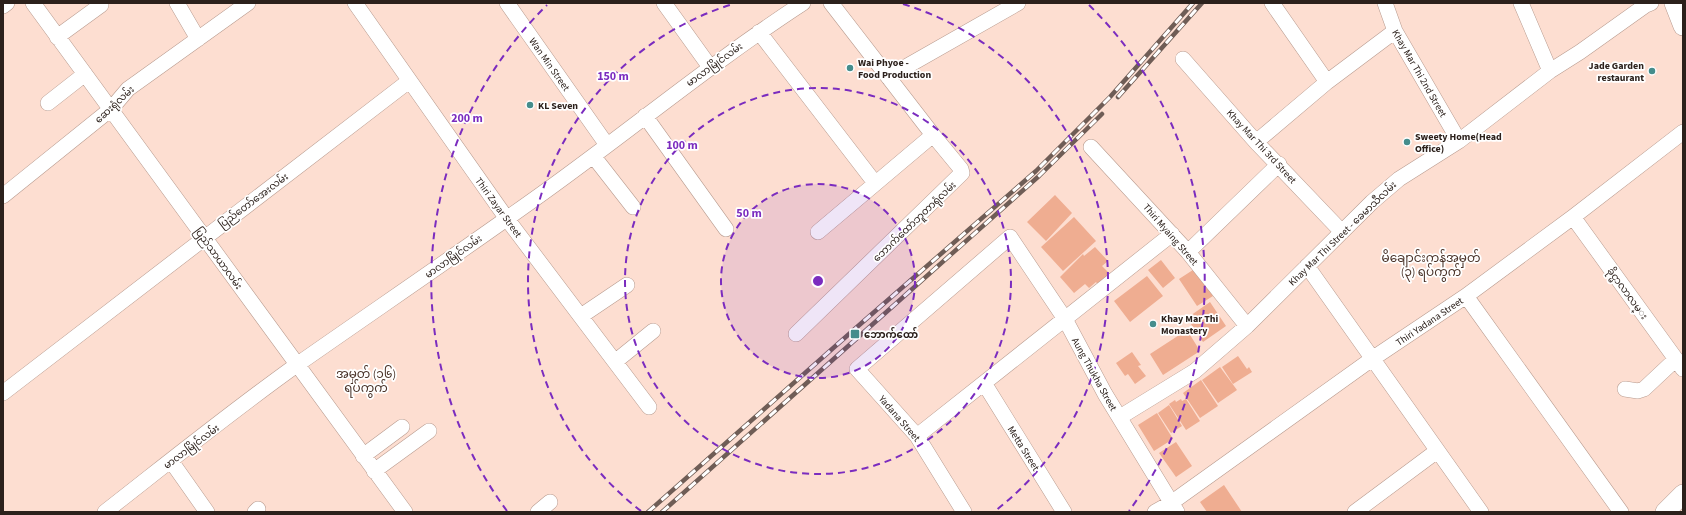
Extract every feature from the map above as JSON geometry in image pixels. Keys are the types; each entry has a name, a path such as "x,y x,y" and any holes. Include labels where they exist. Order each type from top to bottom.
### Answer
{"main road":[{"path":"1674,3 1683,26"},
{"path":"1665,512 1683,494"}],"street":[{"path":"3,6 7,3"},
{"name":"ပြည်သာယာလမ်း","path":"33,3 296,366 405,512"},
{"path":"177,3 198,39"},
{"name":"ဆေးရုံလမ်း","path":"3,196 111,109 128,89 248,3"},
{"name":"Thiri Zayar Street","path":"355,3 507,219 616,361 649,407"},
{"name":"Wan Min Street","path":"507,3 607,145"},
{"path":"664,3 710,67"},
{"name":"မာလာမြိုင်လမ်း","path":"105,512 296,366 594,157 607,145 710,67 803,3"},
{"name":"ဘောက်ထော်ဘူတာရုံလမ်း","path":"796,334 960,177 962,173 961,169 831,3"},
{"path":"888,77 1015,3"},
{"path":"1272,3 1327,82"},
{"name":"Khay Mar Thi 2nd Street","path":"1385,3 1395,31 1459,141"},
{"path":"1521,3 1550,71"},
{"name":"Khay Mar Thi Street - ခေမာသီလမ်း","path":"1120,417 1195,371 1247,326 1342,232 1399,179 1459,141 1550,71 1651,3"},
{"path":"58,37 101,6"},
{"path":"1256,142 1327,82 1395,31"},
{"path":"759,32 875,183"},
{"name":"Khay Mar Thi 3rd Street","path":"1183,59 1256,142 1279,164 1342,232"},
{"path":"48,103 85,74"},
{"name":"ပြည်တော်အေးလမ်း","path":"3,393 204,237 410,81"},
{"path":"645,116 726,229"},
{"name":"Thiri Yadana Street","path":"1155,512 1174,508 1372,359 1466,296 1573,217 1683,132"},
{"path":"818,232 933,135"},
{"name":"Thiri Myaing Street","path":"1091,147 1188,252 1247,326"},
{"path":"594,157 633,207"},
{"path":"1188,252 1279,164"},
{"name":"ခိုင္မာလာလမ္း","path":"1573,217 1680,364"},
{"path":"917,436 1172,234"},
{"name":"Aung Thukha Street","path":"857,369 1010,237 1065,319 1105,394 1174,508"},
{"path":"1307,266 1437,451 1482,512"},
{"path":"581,316 627,285"},
{"path":"1466,296 1621,512"},
{"path":"616,361 653,331"},
{"path":"1625,389 1638,391 1644,389 1680,364"},
{"name":"Yadana Street","path":"857,369 917,436 964,512"},
{"name":"Metta Street","path":"984,383 1064,512"},
{"path":"363,456 402,427"},
{"path":"374,471 429,431"},
{"path":"1355,512 1437,451"},
{"path":"171,461 207,512"},
{"path":"538,512 550,502"}],"building":[{"path":"1055,195 1072,213 1046,241 1027,222"},
{"path":"1074,217 1096,241 1063,271 1041,247"},
{"path":"1095,247 1108,261 1102,266 1111,275 1099,286 1096,282 1089,288 1085,284 1074,293 1060,277 1083,254 1084,256"},
{"path":"1161,260 1175,278 1163,288 1148,270"},
{"path":"1196,268 1213,296 1197,306 1179,279"},
{"path":"1147,276 1163,296 1130,322 1114,301"},
{"path":"1210,302 1226,326 1203,342 1187,318"},
{"path":"1187,330 1200,351 1163,375 1150,354"},
{"path":"1132,352 1141,365 1138,366 1146,376 1135,384 1128,374 1125,376 1116,363"},
{"path":"1238,356 1247,369 1249,367 1252,372 1233,384 1222,367"},
{"path":"1220,367 1237,390 1218,403 1202,380"},
{"path":"1201,380 1218,406 1200,418 1183,393"},
{"path":"1181,399 1182,401 1186,399 1200,421 1186,430 1169,404 1175,400 1176,402"},
{"path":"1169,405 1182,426 1171,433 1158,413"},
{"path":"1157,413 1173,439 1154,451 1138,425"},
{"path":"1176,442 1192,466 1176,477 1159,453"},
{"path":"1224,485 1242,512 1207,512 1200,502"}],"railway":[{"path":"648,512 1036,171 1110,97 1193,3"},
{"path":"1118,97 1202,3"},
{"path":"662,512 1039,176 1102,114"}],"place":[{"name":"Wai Phyoe - Food Production","path":"850,68"},
{"name":"Jade Garden restaurant","path":"1652,71"},
{"name":"KL Seven","path":"530,105"},
{"name":"Sweety Home(Head Office)","path":"1407,142"},
{"name":"Khay Mar Thi Monastery","path":"1153,324"},
{"name":"ဘောက်ထော်","path":"855,334"}],"district":[{"name":"မိချောင်းကန်အမှတ် (၃) ရပ်ကွက်","path":"1431,265"},
{"name":"အမှတ် (၁၆) ရပ်ကွက်","path":"366,381"}]}
